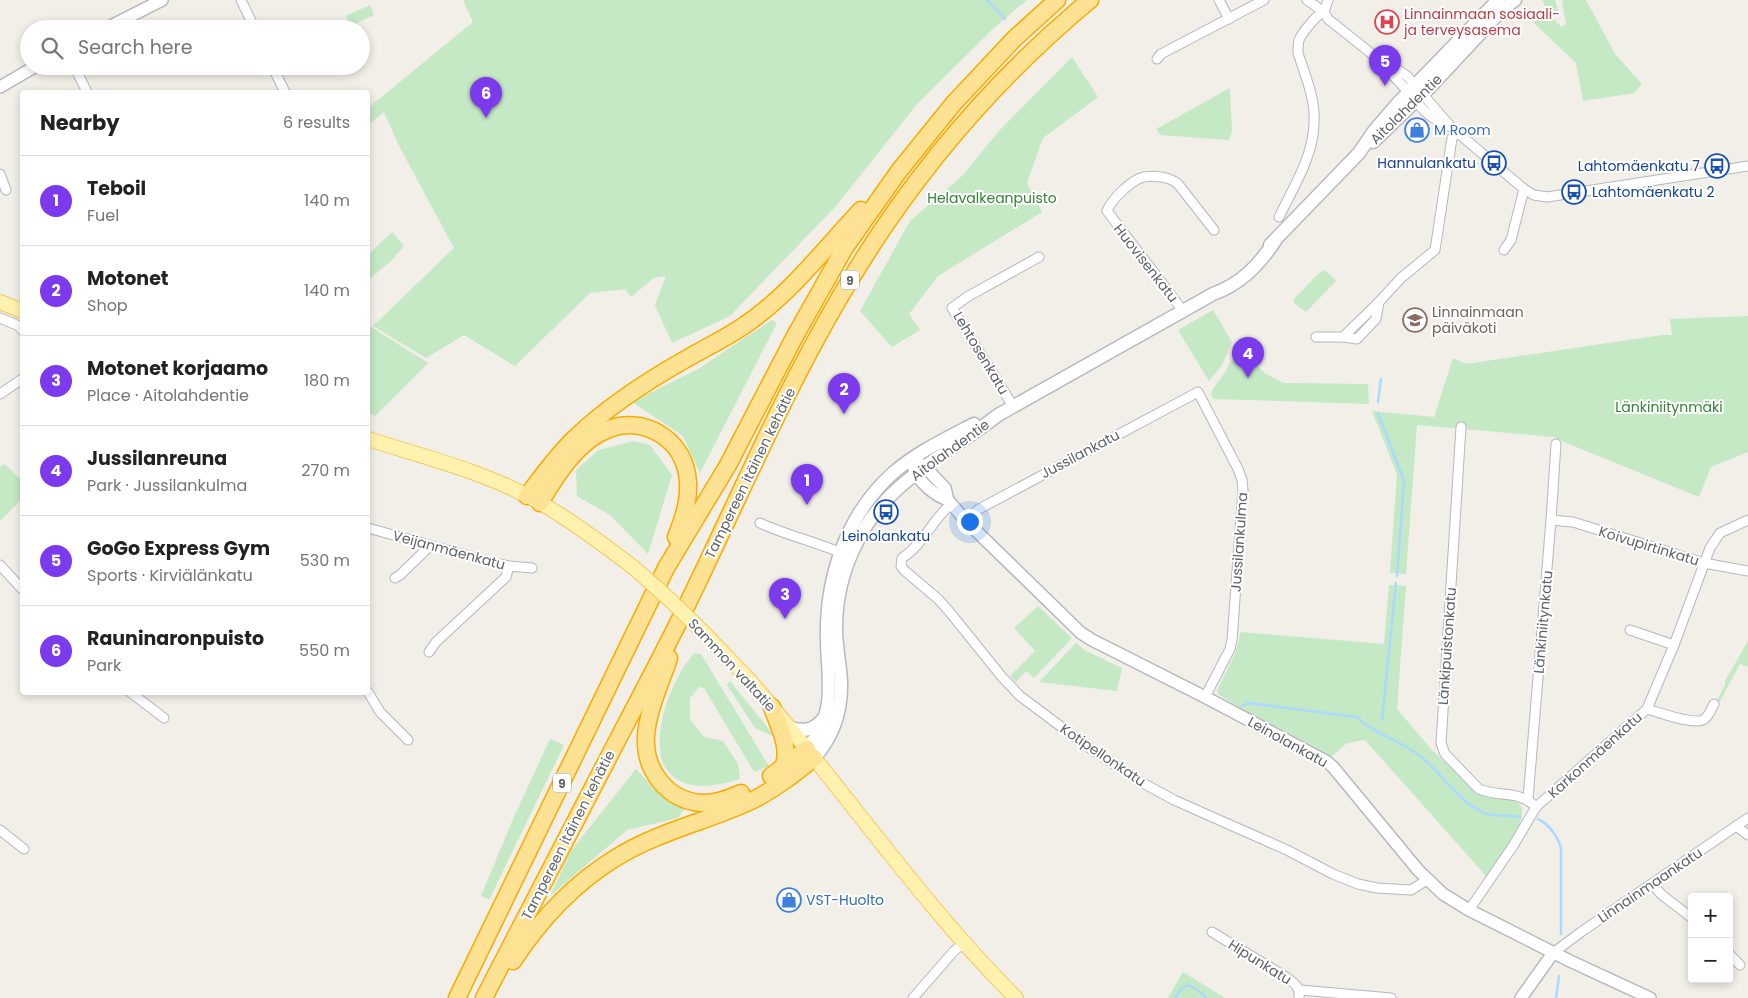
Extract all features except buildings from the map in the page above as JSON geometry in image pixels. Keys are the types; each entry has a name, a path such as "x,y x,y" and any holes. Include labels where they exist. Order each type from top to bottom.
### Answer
{"highway":[{"name":"Tampereen itäinen kehätie","path":"457,998 666,568 728,465 795,336 844,249 930,131 982,72 1056,0"},
{"name":"Tampereen itäinen kehätie","path":"486,998 684,611 776,417 839,299 887,222 939,153 1027,56 1090,0"},
{"path":"534,499 553,462 592,422 665,371 743,326 783,294 899,171"},
{"path":"534,499 594,436 620,426 644,427 664,436 679,453 688,475 688,489 683,519 666,568"},
{"path":"684,611 648,724 646,748 652,770 666,788 691,802 702,803 727,799 746,791 810,754"},
{"path":"772,707 786,747 787,755 783,768"},
{"path":"486,998 535,929 565,896 598,870 647,841 752,800 773,788 810,754"}],"main road":[{"name":"Aitolahdentie","path":"1416,93 1498,0"},
{"name":"Aitolahdentie","path":"810,754 821,750 834,726 840,703 841,681 836,628 837,607 845,555 856,543 868,523 889,497 920,469 998,415 1213,294 1275,241 1359,153 1374,131 1515,0"},
{"path":"0,302 20,310"},
{"name":"Aitolahdentie","path":"810,754 825,718 829,700 827,605 831,584 845,555 857,518 870,499 894,473 928,449 970,426 998,415"},
{"name":"Sammon valtatie","path":"370,439 430,458 534,499 594,538 633,567 669,599 749,680 964,943 1016,998"},
{"path":"788,727 804,731 809,730 825,718"}],"street":[{"path":"123,20 162,0"},
{"path":"241,0 251,20"},
{"path":"1219,0 1229,19"},
{"path":"1157,59 1161,54 1264,0"},
{"path":"1307,0 1324,12 1328,19 1372,54 1401,83 1416,93 1423,112 1454,130 1534,195 1547,197 1748,166"},
{"path":"1279,217 1303,167 1312,142 1314,124 1312,100 1298,53 1298,46 1305,32 1319,14 1324,12 1328,0"},
{"path":"0,87 21,75"},
{"path":"78,75 86,90"},
{"path":"276,75 284,90"},
{"path":"1316,337 1343,336 1379,302 1400,278 1435,250 1454,130"},
{"path":"0,174 6,190"},
{"name":"Huovisenkatu","path":"1184,312 1113,220 1107,211 1109,204 1124,190 1144,177 1168,178 1178,184 1214,230"},
{"path":"1504,250 1511,240 1524,188"},
{"name":"Lehtosenkatu","path":"1013,406 952,308 967,297 1039,257"},
{"path":"0,318 20,329"},
{"path":"0,394 20,380"},
{"name":"Jussilankatu","path":"966,521 980,509 1198,392"},
{"name":"Jussilankulma","path":"1198,392 1234,461 1242,480 1243,488 1232,640 1230,649 1205,697"},
{"name":"Länkipuistonkatu","path":"1461,426 1440,743 1445,754 1479,789 1486,792 1528,799"},
{"name":"Länkiniitynkatu","path":"1528,799 1556,444"},
{"path":"912,460 920,469"},
{"name":"Leinolankatu","path":"920,469 938,496 949,502 966,521 1081,633 1326,761 1427,880 1443,894 1469,910 1554,953 1650,998"},
{"name":"Kotipellonkatu","path":"949,502 914,549 902,558 901,566 904,571 933,594 948,610 995,669 1020,696 1090,749 1143,783 1174,800 1287,850 1332,874 1358,884 1402,891 1411,890 1427,880"},
{"name":"Koivupirtinkatu","path":"1551,520 1573,522 1704,563 1748,571"},
{"name":"Karkonmäenkatu","path":"1469,910 1513,846 1536,806 1647,709 1674,646 1710,548 1720,533 1748,520"},
{"path":"760,523 782,533 816,542 845,555"},
{"name":"Veijanmäenkatu","path":"370,529 509,566 532,568"},
{"path":"395,578 430,546"},
{"path":"0,565 20,587"},
{"path":"430,652 436,642 506,577 509,566"},
{"path":"1630,630 1674,646"},
{"path":"370,695 380,712 408,740"},
{"path":"142,696 164,718"},
{"path":"1647,709 1694,722 1708,716 1714,704"},
{"path":"1528,799 1536,806"},
{"name":"Linnainmaankatu","path":"1554,953 1581,932 1748,818"},
{"path":"1736,826 1748,835"},
{"path":"0,830 24,848"},
{"path":"1652,884 1662,895 1688,915"},
{"name":"Hipunkatu","path":"1212,932 1295,983 1300,994"},
{"path":"913,998 954,951 964,943"},
{"path":"1521,998 1554,953"},
{"path":"1733,958 1740,964"},
{"path":"1300,994 1391,998"}],"green space":[{"path":"463,0 1027,0 995,27 918,103 835,207 730,316 672,343 655,305 666,276 654,278 631,297 625,289 590,293 515,366 464,335 426,358 373,326 454,248 398,144 384,112 370,123 370,106 473,22"},
{"path":"1542,0 1555,0 1559,13 1558,16 1547,10"},
{"path":"1563,0 1586,0 1615,54 1642,84 1634,93 1583,101 1576,63 1531,20 1545,11 1562,27 1566,24"},
{"path":"370,5 374,15 363,20 348,20 346,16"},
{"name":"Helavalkeanpuisto","path":"1072,57 1098,97 1043,138 1027,183 1042,212 938,276 909,314 920,330 892,347 860,311 910,221 962,176 999,131"},
{"path":"1230,88 1232,131 1229,140 1161,135 1156,129"},
{"path":"392,232 404,246 391,261 370,278 370,253"},
{"path":"1325,270 1336,281 1306,312 1293,302 1318,274"},
{"path":"1213,310 1232,342 1222,365 1209,381 1178,330"},
{"name":"Länkiniitynmäki","path":"1748,316 1748,452 1711,467 1699,497 1554,437 1417,425 1406,574 1390,573 1397,474 1372,411 1434,417 1453,358 1466,364 1672,335 1670,319"},
{"path":"772,320 777,323 700,473 683,436 632,402 698,369"},
{"path":"370,328 428,363 375,416 370,413"},
{"path":"1238,348 1248,350 1251,361 1266,374 1284,383 1368,384 1369,404 1214,399 1211,396 1212,390 1224,374"},
{"path":"633,441 650,445 672,475 648,554 610,515 577,496 576,470 599,450"},
{"path":"5,464 20,479 20,501 0,521 0,467"},
{"path":"1389,585 1406,586 1397,709 1432,750 1479,794 1513,800 1522,808 1522,817 1518,828 1487,877 1365,740 1347,743 1331,757 1218,694 1217,691 1237,648 1240,632 1384,644"},
{"path":"1038,606 1072,638 1034,678 1026,671 1016,682 1010,676 1035,651 1014,628"},
{"path":"1748,641 1748,667 1740,664 1719,703 1716,702 1725,685 1725,681"},
{"path":"1076,643 1084,650 1122,668 1117,691 1039,682"},
{"path":"694,653 701,654 769,766 754,772 704,688 699,687 690,698 690,720 704,737 723,741 738,764 740,779 721,784 692,785 683,783 675,778 662,762 660,734 666,704 678,676"},
{"path":"730,681 775,737 755,728 727,685"},
{"path":"550,739 564,745 489,900 481,896 513,819"},
{"path":"636,769 661,796 685,808 678,818 627,830 550,896 571,851"},
{"path":"1183,972 1225,998 1168,998"}],"waterway":[{"path":"987,0 1005,19"},
{"path":"1378,402 1381,379"},
{"path":"1378,413 1404,481 1397,576"},
{"path":"1382,720 1396,583"},
{"path":"1242,706 1248,703 1357,717 1370,727 1419,755 1473,807 1490,815 1520,817"},
{"path":"1538,819 1552,831 1561,848 1561,934"},
{"path":"1556,998 1559,976"},
{"path":"1175,998 1182,988 1188,985 1207,998"}],"place":[{"name":"Linnainmaan sosiaali- ja terveysasema","path":"1387,22"},
{"name":"GoGo Express Gym","path":"1385,86"},
{"name":"Rauninaronpuisto","path":"486,118"},
{"name":"M Room","path":"1417,130"},
{"name":"Hannulankatu","path":"1494,163"},
{"name":"Lahtomäenkatu 7","path":"1717,166"},
{"name":"Lahtomäenkatu 2","path":"1574,192"},
{"name":"Linnainmaan päiväkoti","path":"1415,320"},
{"name":"Jussilanreuna","path":"1248,378"},
{"name":"Motonet","path":"844,414"},
{"name":"Teboil","path":"807,505"},
{"name":"Leinolankatu","path":"886,512"},
{"name":"Motonet korjaamo","path":"785,619"},
{"name":"VST-Huolto","path":"789,900"}]}
